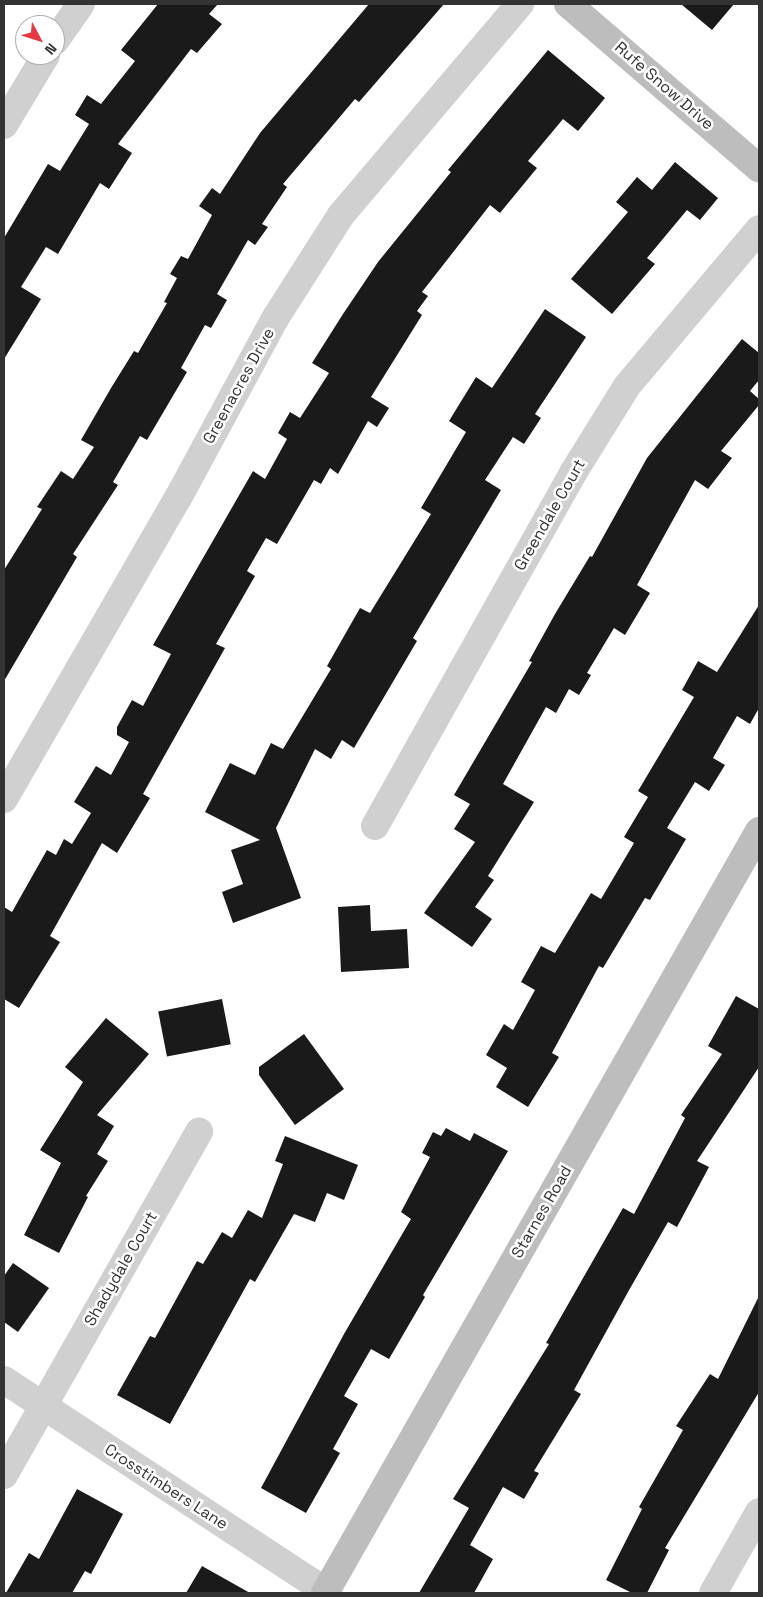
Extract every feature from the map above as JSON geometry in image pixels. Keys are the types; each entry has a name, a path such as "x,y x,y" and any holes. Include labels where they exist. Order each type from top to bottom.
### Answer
{"main road":[{"name":"Rufe Snow Drive","path":"572,5 759,168"},
{"name":"Starnes Road","path":"326,1593 759,831"}],"street":[{"path":"65,27 81,4"},
{"name":"Greenacres Drive","path":"4,799 178,498 276,317 341,215 520,4"},
{"path":"4,125 40,65"},
{"name":"Greendale Court","path":"375,826 573,473 628,386 759,229"},
{"name":"Shadydale Court","path":"4,1475 199,1132"},
{"name":"Crosstimbers Lane","path":"4,1380 326,1593"},
{"path":"713,1593 759,1512"}],"building":[{"path":"158,4 218,4 209,14 222,24 197,53 191,49 118,144 132,153 109,189 100,183 58,254 46,247 21,287 41,299 4,359 4,238 48,164 60,171 89,124 75,115 87,95 101,104 135,61 121,50"},
{"path":"369,4 444,4 359,102 355,99 283,184 287,187 262,224 268,227 255,245 248,240 217,294 227,300 211,328 205,325 181,368 187,372 147,440 140,436 113,482 118,485 73,554 77,557 4,681 4,570 42,509 37,507 61,471 73,479 94,447 81,440 134,351 138,353 167,303 164,302 177,278 170,274 181,256 188,259 212,215 199,206 212,188 220,194 260,133"},
{"path":"681,4 734,4 712,30"},
{"path":"548,50 605,98 578,131 563,119 528,161 537,168 500,213 490,205 422,292 428,296 417,311 422,315 371,397 389,408 377,427 368,421 338,474 330,468 321,484 314,480 277,544 266,538 247,571 255,576 216,644 225,648 143,794 150,798 117,853 102,843 50,936 60,942 19,1008 4,999 4,907 12,912 47,850 56,855 64,839 72,844 91,813 74,802 96,766 111,775 129,742 117,735 117,727 132,700 143,706 171,654 153,645 253,471 265,479 287,439 278,433 290,412 300,418 329,373 312,363 343,314 378,262 451,172 448,170"},
{"path":"675,162 718,198 700,220 687,210 647,258 655,264 612,314 571,279 628,212 616,202 637,177 652,190"},
{"path":"545,309 586,337 535,414 541,418 524,444 513,437 485,480 501,490 413,638 417,641 354,748 342,740 331,759 315,749 276,828 301,898 233,923 222,892 243,884 231,850 260,840 205,812 230,763 255,775 271,743 283,749 331,669 327,666 360,608 370,613 431,514 421,508 466,432 449,421 476,377 492,388"},
{"path":"742,339 759,353 759,380 750,391 759,399 759,405 721,451 732,458 708,489 695,480 637,585 650,593 625,635 614,628 587,673 591,675 579,695 569,689 556,713 546,707 503,784 534,802 488,876 494,880 475,907 492,919 472,947 424,913 475,842 454,829 470,804 454,795 532,662 529,661 555,614 590,556 592,557 647,458"},
{"path":"759,605 759,708 750,724 737,716 713,758 725,765 709,791 695,782 667,828 686,839 650,900 645,898 603,968 599,966 552,1053 559,1057 528,1107 496,1087 507,1068 486,1055 504,1024 513,1030 535,990 521,982 541,946 555,953 591,893 601,899 634,843 624,837 648,797 638,791 694,697 682,690 698,661 717,672"},
{"path":"370,905 371,931 407,929 409,968 341,972 338,907"},
{"path":"736,996 759,1009 759,1067 697,1161 709,1167 677,1227 668,1222 628,1292 574,1390 581,1394 534,1471 539,1473 524,1499 503,1487 470,1545 493,1559 474,1593 419,1593 469,1508 453,1499 549,1344 546,1343 623,1208 634,1214 685,1118 681,1115 722,1054 708,1046"},
{"path":"222,999 231,1044 167,1057 158,1011"},
{"path":"106,1018 149,1054 97,1115 114,1126 97,1154 108,1161 86,1196 88,1197 59,1253 24,1235 61,1163 40,1150 83,1082 65,1067"},
{"path":"304,1034 344,1089 295,1125 259,1075 259,1067"},
{"path":"446,1128 470,1141 474,1133 508,1151 423,1295 425,1297 389,1359 371,1349 344,1396 358,1404 333,1449 340,1453 306,1513 261,1488 344,1334 411,1219 401,1212 430,1157 422,1153 433,1132 441,1136"},
{"path":"285,1136 358,1165 344,1200 327,1193 315,1222 294,1214 255,1282 250,1279 170,1424 117,1395 150,1336 155,1338 197,1261 203,1264 222,1232 232,1238 248,1210 262,1218 283,1164 275,1161"},
{"path":"13,1263 49,1288 18,1332 4,1322 4,1276"},
{"path":"759,1296 759,1392 665,1548 669,1550 647,1593 632,1593 606,1580 642,1509 639,1507 683,1430 676,1426 710,1374 718,1379"},
{"path":"77,1489 123,1514 91,1574 85,1571 72,1593 6,1593 29,1553 39,1559"},
{"path":"202,1566 250,1593 186,1593"}]}
